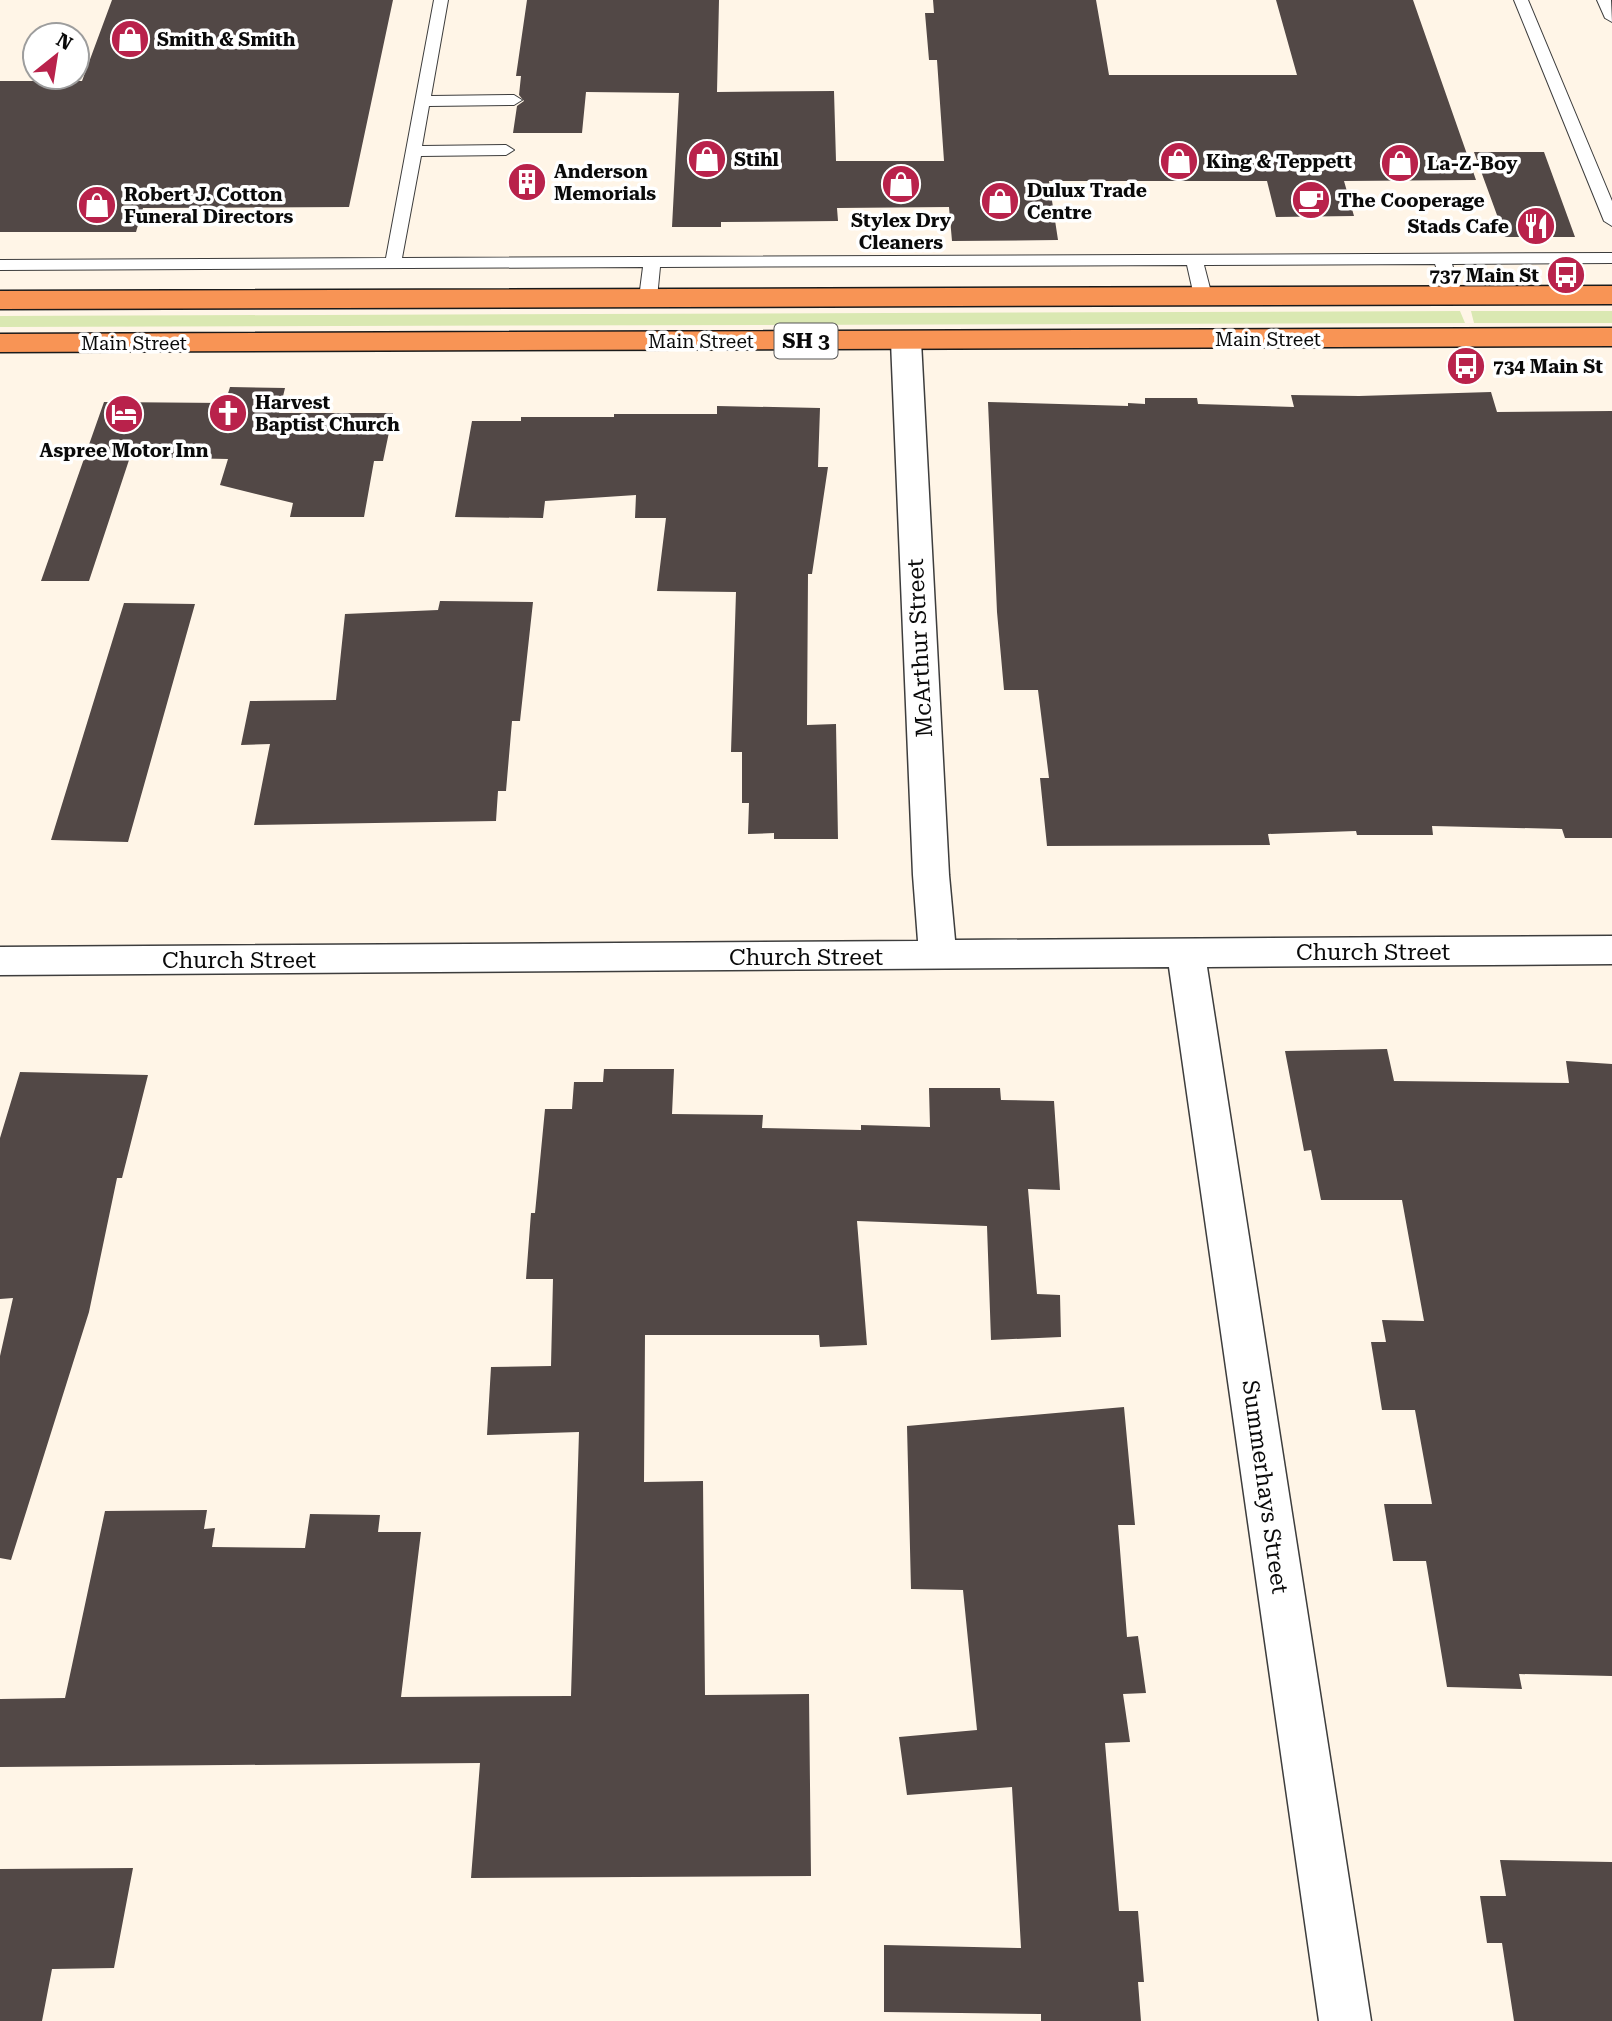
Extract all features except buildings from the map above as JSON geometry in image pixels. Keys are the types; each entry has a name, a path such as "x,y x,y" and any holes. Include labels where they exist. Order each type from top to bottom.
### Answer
{"highway":[{"name":"Main Street","path":"0,300 1612,295"},
{"name":"Main Street","path":"0,344 1612,337"}],"street":[{"name":"McArthur Street","path":"906,341 931,875 938,956"},
{"name":"Church Street","path":"0,961 1612,950"},
{"name":"Summerhays Street","path":"1186,954 1345,2021"}],"lane":[{"path":"393,263 441,0"},
{"path":"1521,0 1612,221"},
{"path":"1604,0 1612,18"},
{"path":"422,101 514,100"},
{"path":"413,151 506,150"},
{"path":"0,265 1612,258"},
{"path":"1442,259 1454,295"},
{"path":"1194,260 1203,296"},
{"path":"648,298 653,262"}],"green space":[{"path":"1460,311 1465,323 0,327 0,316"},
{"path":"1471,311 1612,311 1612,323 1474,323"}],"place":[{"name":"Smith & Smith","path":"130,39"},
{"name":"Stihl","path":"707,159"},
{"name":"King & Teppett","path":"1179,161"},
{"name":"La-Z-Boy","path":"1400,163"},
{"name":"Anderson Memorials","path":"527,182"},
{"name":"Stylex Dry Cleaners","path":"901,184"},
{"name":"The Cooperage","path":"1311,200"},
{"name":"Dulux Trade Centre","path":"1000,201"},
{"name":"Robert J. Cotton Funeral Directors","path":"97,205"},
{"name":"Stads Cafe","path":"1536,226"},
{"name":"737 Main St","path":"1566,275"},
{"name":"734 Main St","path":"1466,366"},
{"name":"Harvest Baptist Church","path":"228,413"},
{"name":"Aspree Motor Inn","path":"124,414"}]}
